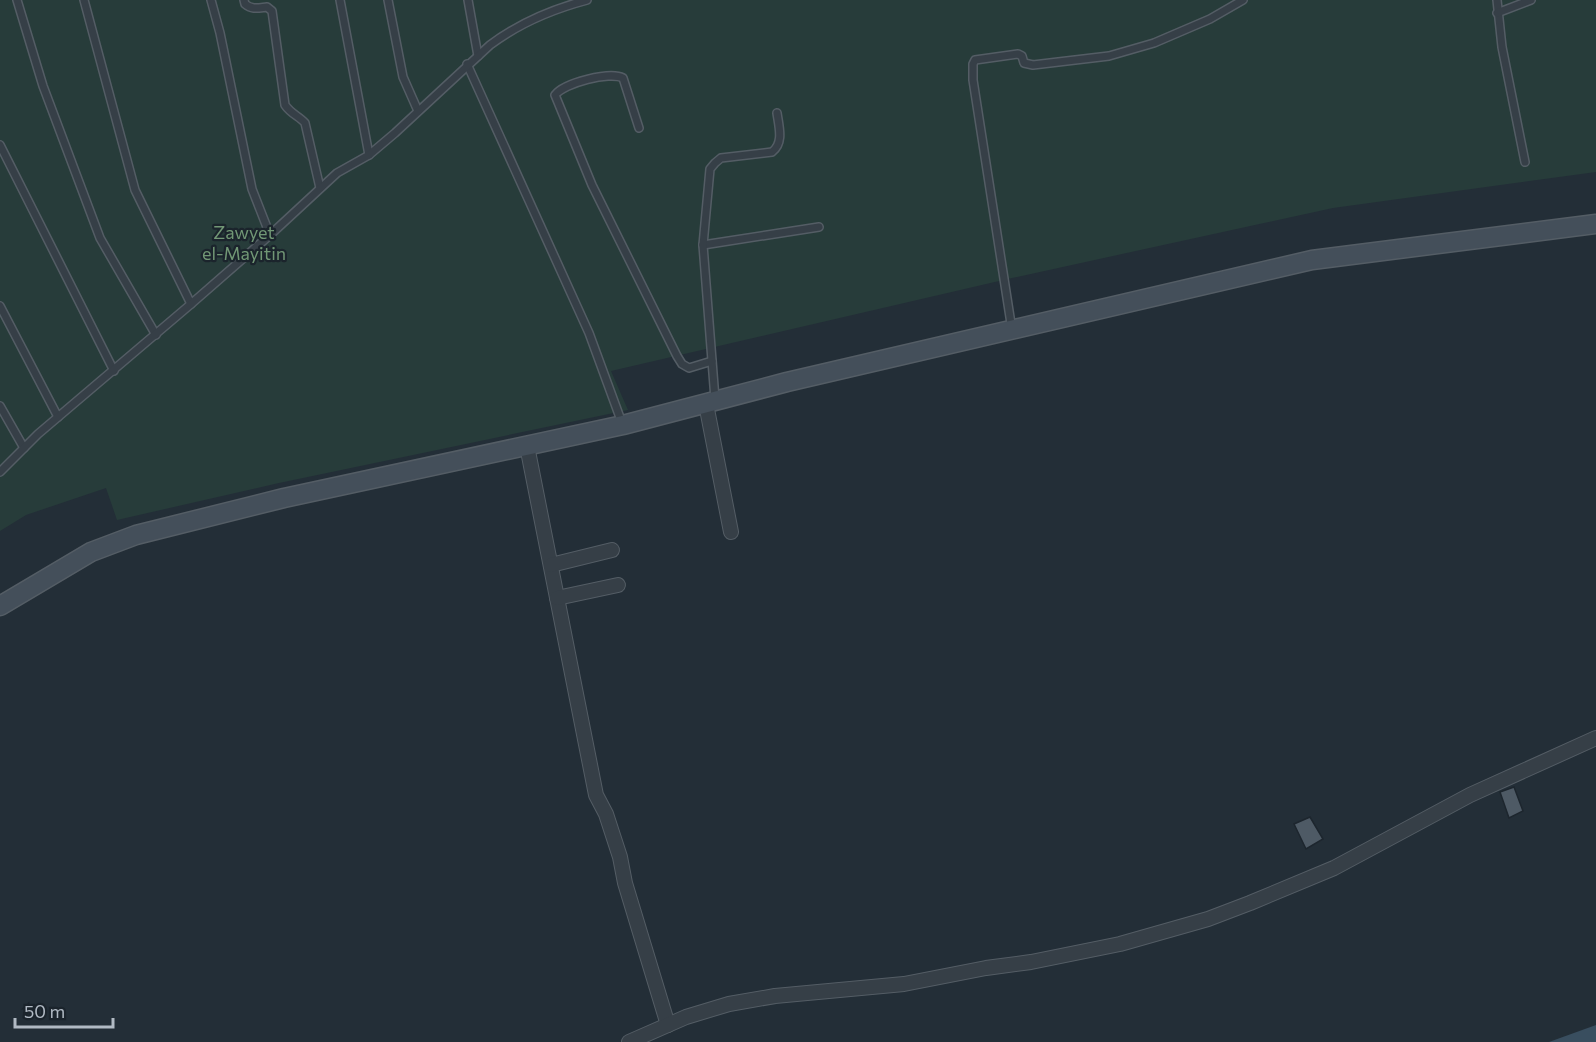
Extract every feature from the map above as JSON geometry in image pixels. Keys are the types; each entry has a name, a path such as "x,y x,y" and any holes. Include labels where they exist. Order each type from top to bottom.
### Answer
{"main road":[{"path":"0,606 91,552 136,535 284,498 623,425 787,382 1312,260 1596,224"}],"street":[{"path":"710,402 730,532"},
{"path":"527,446 596,795 606,814 620,857 625,883 668,1024"},
{"path":"551,565 612,550"},
{"path":"558,598 618,585"},
{"path":"629,1042 668,1024 707,1010 752,999 904,984 1120,944 1197,922 1334,868 1470,795 1596,738"}],"lane":[{"path":"16,0 43,86 100,238 156,335"},
{"path":"84,0 135,190 192,304"},
{"path":"211,0 252,189 270,235"},
{"path":"244,0 249,7 256,9 267,7 272,11 285,105 290,113 305,123 320,188"},
{"path":"340,0 369,155"},
{"path":"388,0 404,77 418,111"},
{"path":"468,0 478,56"},
{"path":"0,472 58,417 192,304 337,173 369,155 467,64 506,33 571,4 587,0"},
{"path":"1012,330 974,80 975,60 1018,54 1022,56 1024,63 1033,65 1109,56 1154,43 1210,19 1243,0"},
{"path":"1497,0 1502,47 1525,162"},
{"path":"1497,13 1532,0"},
{"path":"467,64 590,333 623,425"},
{"path":"639,128 623,78 620,76 599,77 566,86 555,95 592,185 677,356 682,364 689,368 712,361"},
{"path":"710,402 712,361 703,245 710,169 721,159 772,152 777,148 780,141 777,113"},
{"path":"0,145 114,371"},
{"path":"703,245 819,227"},
{"path":"0,306 58,417"},
{"path":"0,406 24,448"}],"green space":[{"name":"Zawyet el-Mayitin","path":"0,0 1596,0 1596,172 1333,208 1012,278 611,371 628,410 279,483 117,520 106,488 26,515 0,531"}],"water":[{"path":"1596,1025 1596,1042 1549,1042"}],"building":[{"path":"1514,787 1523,811 1509,818 1500,792"},
{"path":"1310,817 1323,839 1306,849 1294,824"}]}
